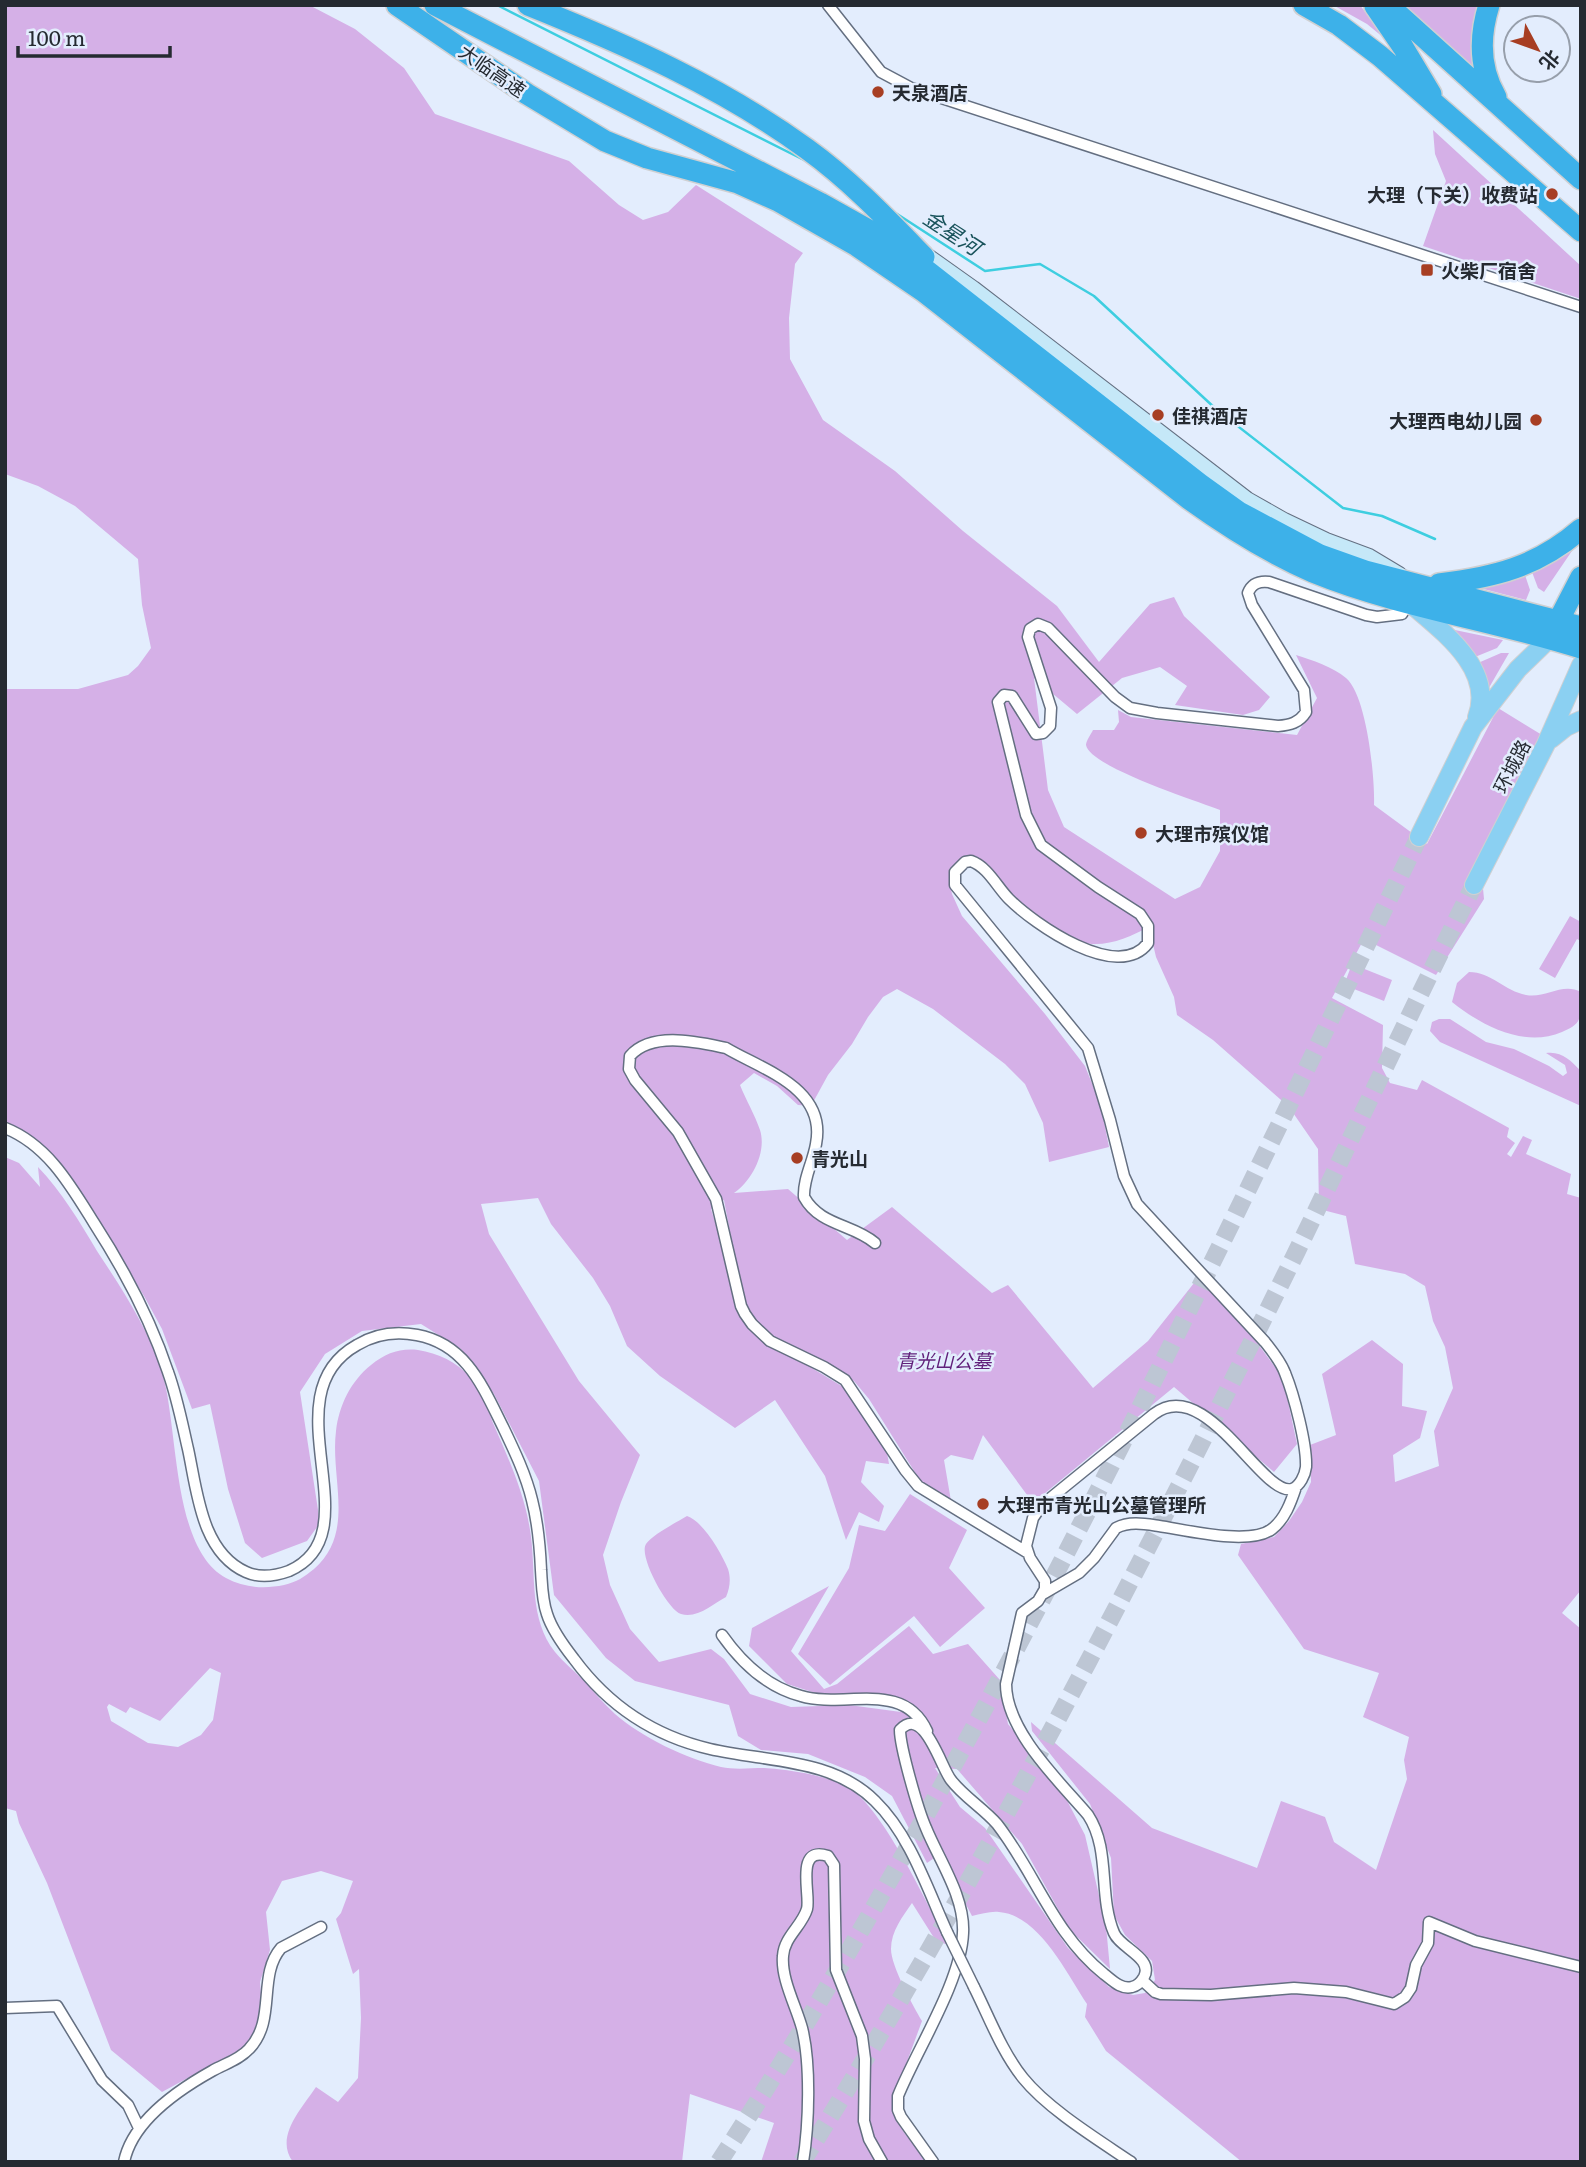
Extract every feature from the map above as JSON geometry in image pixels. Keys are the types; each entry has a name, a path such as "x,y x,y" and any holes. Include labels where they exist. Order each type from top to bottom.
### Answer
{"highway":[{"name":"大临高速","path":"397,5 527,94 590,132 628,151 738,183 778,201 857,246 923,291 959,307"},
{"name":"大临高速","path":"435,5 872,232 959,307"},
{"path":"528,5 672,68 773,126 841,176 914,247 959,307 1239,512 1320,555 1416,591 1554,629 1581,627"},
{"path":"1304,5 1357,38 1581,232"},
{"path":"1374,5 1419,70 1437,105"},
{"path":"1388,5 1576,175"},
{"path":"1489,5 1483,27 1482,57 1488,83 1502,108"},
{"path":"1416,591 1506,572 1547,553 1581,529"},
{"path":"1554,629 1581,577"},
{"path":"1554,629 1581,648"}],"main road":[{"path":"1416,591 1470,664 1477,682 1480,704 1473,727 1419,837"},
{"path":"1473,727 1518,669 1554,629"},
{"name":"环城路","path":"1474,885 1546,744 1581,665"},
{"path":"1546,744 1566,727 1581,720"}],"street":[{"path":"828,5 881,72 911,88 1581,307"},
{"path":"722,1634 739,1657 757,1673 789,1692 806,1698 826,1700 894,1700 914,1713 923,1723 951,1781 998,1826 1076,1949 1122,1986 1133,1987 1145,1974 1144,1963 1114,1934 1108,1911 1103,1864 1093,1825 1088,1815 1026,1740 1007,1695 1006,1684 1019,1619 1026,1609 1058,1583 1079,1573 1116,1528 1121,1526 1140,1524 1237,1536 1257,1536 1271,1530 1290,1505 1306,1465 1292,1394 1282,1365 1265,1342 1137,1204 1124,1176 1111,1120 1088,1048 958,889 954,876 965,862 978,863 1009,900 1026,914 1058,936 1104,955 1129,956 1141,951 1148,943 1148,926 1140,914 1041,845 1026,815 998,702 1004,695 1012,696 1036,734 1043,733 1050,726 1051,708 1028,637 1034,625 1046,626 1115,696 1136,710 1286,725 1298,722 1306,712 1305,694 1252,605 1248,593 1253,585 1257,582 1269,582 1377,617 1402,614 1416,591 1369,557 1326,541 1247,500 973,289 914,247"},
{"path":"875,1243 858,1231 835,1225 813,1209 804,1197 805,1180 817,1140 817,1122 809,1101 794,1086 726,1048 716,1046 669,1040 644,1045 630,1056 629,1069 635,1080 678,1132 716,1199 741,1306 752,1324 781,1348 824,1367 845,1380 918,1486 1028,1553 1045,1581 1044,1594"},
{"path":"5,1128 25,1139 55,1165 128,1276 168,1371 208,1530 221,1551 240,1569 267,1576 289,1570 311,1555 321,1540 325,1507 317,1409 325,1382 338,1360 351,1348 383,1335 411,1334 432,1339 456,1353 474,1372 511,1444 525,1479 535,1513 548,1617 562,1643 598,1689 634,1718 684,1741 708,1749 808,1766 847,1780 872,1798 884,1810 901,1836 1014,2064 1031,2087 1131,2162"},
{"path":"1028,1553 1027,1538 1033,1518 1042,1505 1154,1414 1168,1406 1187,1407 1198,1411 1272,1480 1286,1489 1296,1487"},
{"path":"928,1734 913,1724 905,1725 900,1733 925,1825 960,1908 963,1937 949,1983 900,2092 898,2106 907,2127 933,2162"},
{"path":"803,2162 808,2127 804,2039 783,1958 787,1942 807,1910 807,1865 814,1857 822,1854 828,1856 834,1865 836,1970 855,2016 864,2047 864,2121 869,2139 882,2162"},
{"path":"924,1881 945,1870"},
{"path":"1142,1980 1154,1992 1161,1994 1212,1995 1294,1988 1346,1992 1394,2004 1405,1997 1411,1988 1416,1965 1428,1943 1429,1922 1475,1941 1581,1967"},
{"path":"124,2162 126,2151 139,2128 194,2081 248,2050 266,2019 271,1972 276,1954 281,1948 321,1927"},
{"path":"5,2008 57,2006 102,2080 128,2105 139,2128"}],"green space":[{"name":"青光山公墓","path":"5,5 309,5 355,29 404,68 435,114 569,161 619,205 643,220 668,212 696,185 803,253 795,264 789,318 790,359 823,420 895,471 963,531 1057,606 1099,662 1150,604 1174,597 1184,616 1270,697 1259,710 1243,715 1175,705 1187,686 1160,667 1122,678 1077,714 1034,678 1048,790 1064,827 1175,899 1200,887 1220,851 1220,810 1124,773 1092,754 1086,745 1093,730 1114,730 1119,722 1118,710 1131,717 1297,735 1317,698 1296,655 1322,664 1346,678 1359,702 1371,758 1374,805 1427,844 1498,708 1542,735 1468,883 1483,888 1484,899 1436,975 1364,939 1332,998 1383,1025 1382,1068 1390,1083 1417,1090 1422,1080 1509,1128 1507,1137 1515,1143 1507,1154 1511,1157 1523,1136 1532,1140 1526,1154 1571,1174 1567,1194 1581,1198 1581,1590 1562,1613 1581,1629 1581,2162 1242,2162 1106,2051 1085,2017 1087,2004 1061,1962 1027,1923 996,1912 972,1916 940,1854 927,1863 892,1796 865,1777 808,1754 761,1750 738,1736 729,1705 635,1681 606,1658 554,1595 539,1481 494,1394 461,1349 421,1324 362,1331 325,1354 300,1392 320,1523 307,1541 262,1558 245,1543 228,1489 210,1404 192,1409 162,1329 65,1170 43,1146 16,1127 5,1123 5,689 78,689 128,675 151,648 142,605 138,559 75,506 38,486 5,474","holes":["977,860 1029,912 1060,934 1076,941 1107,943 1129,937 1149,927 1156,957 1174,997 1177,1015 1213,1040 1289,1107 1318,1149 1319,1209 1346,1216 1355,1264 1405,1274 1425,1286 1433,1321 1445,1347 1453,1388 1434,1431 1439,1466 1395,1482 1393,1455 1420,1438 1427,1411 1402,1406 1403,1364 1372,1340 1322,1374 1336,1435 1310,1445 1311,1482 1289,1521 1274,1537 1241,1544 1238,1555 1304,1649 1379,1673 1363,1717 1409,1737 1404,1760 1407,1779 1376,1870 1334,1842 1325,1817 1281,1801 1257,1868 1152,1828 1031,1722 1032,1731 1090,1804 1111,1858 1114,1915 1125,1935 1152,1961 1155,1980 1145,1993 1133,1995 1109,1987 1068,1948 985,1828 960,1807 935,1768 957,1769 1022,1844 1069,1929 1110,1969 1106,1926 1085,1835 1060,1787 1008,1724 1000,1680 968,1644 933,1654 909,1626 837,1684 824,1689 791,1651 829,1586 752,1628 749,1646 787,1684 825,1696 894,1696 901,1712 849,1705 791,1707 750,1694 724,1659 711,1649 659,1662 630,1629 610,1585 603,1555 640,1455 579,1381 489,1234 481,1204 538,1198 551,1224 593,1278 610,1306 627,1346 660,1376 735,1428 775,1400 825,1476 846,1540 859,1512 879,1522 884,1506 861,1482 866,1461 889,1464 885,1441 853,1393 779,1348 751,1323 744,1301 758,1325 791,1353 854,1381 869,1399 921,1482 951,1501 944,1460 951,1455 973,1460 983,1435 1033,1503 1174,1387 1274,1472 1297,1444 1283,1378 1247,1329 1198,1278 1148,1341 1093,1388 1008,1285 992,1293 892,1207 847,1240 788,1189 734,1193 752,1174 760,1156 762,1139 740,1085 754,1073 777,1086 798,1105 811,1106 828,1075 852,1044 868,1017 883,997 897,989 933,1009 1005,1064 1025,1084 1043,1123 1049,1162 1109,1147 1101,1106 1085,1066 962,916 952,894 951,873","724,1200 741,1292 711,1209"]},
{"path":"1333,5 1360,5 1384,38 1367,24"},
{"path":"1398,5 1482,5 1481,80"},
{"path":"1433,130 1581,266 1581,299 1423,246 1446,181 1435,154"},
{"path":"1576,545 1544,592 1538,588 1532,572"},
{"path":"1525,575 1530,590 1526,600 1476,587"},
{"path":"1450,629 1503,640 1497,648 1475,657"},
{"path":"1501,653 1509,653 1486,693 1478,663"},
{"path":"1570,916 1581,922 1581,941 1577,939 1555,978 1539,969"},
{"path":"1352,964 1392,980 1384,1001 1344,985"},
{"path":"1469,972 1484,975 1526,995 1574,989 1581,992 1579,1019 1570,1028 1548,1036 1518,1036 1504,1032 1476,1019 1452,1002 1457,983"},
{"path":"1450,1019 1486,1042 1514,1049 1563,1076 1567,1073 1565,1065 1546,1053 1557,1053 1565,1057 1581,1071 1581,1106 1440,1042 1430,1031 1432,1022"},
{"path":"5,1157 19,1163 40,1187 38,1167 55,1186 142,1324 162,1372 186,1514 195,1541 208,1563 226,1578 247,1586 277,1586 297,1581 314,1569 327,1554 338,1522 336,1431 347,1394 364,1371 388,1354 411,1350 433,1353 465,1372 484,1399 525,1507 541,1626 562,1660 615,1714 665,1746 721,1767 764,1768 819,1776 848,1787 862,1799 890,1837 949,1945 936,1941 912,1903 898,1924 891,1949 898,1975 922,2021 894,2097 895,2116 928,2162 761,2162 774,2123 690,2094 682,2162 293,2162 288,2152 288,2133 316,2087 338,2102 358,2078 361,2018 359,1969 353,1974 336,1919 341,1913 353,1881 321,1871 282,1881 266,1912 270,1950 260,1982 263,2022 245,2047 162,2092 111,2050 47,1883 16,1811 5,1808","holes":["210,1668 221,1673 213,1720 201,1735 178,1747 148,1743 111,1721 107,1707 109,1704 126,1713 130,1707 160,1721"]},
{"path":"910,1494 967,1530 949,1568 985,1608 940,1647 914,1616 830,1685 798,1654 849,1568 859,1525 885,1531"},
{"path":"687,1516 699,1524 711,1539 725,1563 730,1579 726,1597 705,1610 687,1615 675,1610 662,1593 650,1570 645,1550 646,1544 654,1537"}],"waterway":[{"name":"金星河","path":"497,5 806,161"},
{"name":"金星河","path":"894,212 985,271 1040,264 1094,296 1217,410 1343,508 1382,516 1435,539"}],"tunnel":[{"path":"719,2162 789,2051 890,1880 1042,1599 1206,1274 1419,837"},
{"path":"802,2162 998,1829 1120,1602 1294,1257 1474,885"}],"place":[{"name":"天泉酒店","path":"878,92"},
{"name":"大理（下关）收费站","path":"1552,194"},
{"name":"火柴厂宿舍","path":"1427,270"},
{"name":"佳祺酒店","path":"1158,415"},
{"name":"大理西电幼儿园","path":"1536,420"},
{"name":"大理市殡仪馆","path":"1141,833"},
{"name":"青光山","path":"797,1158"},
{"name":"大理市青光山公墓管理所","path":"983,1504"}]}
